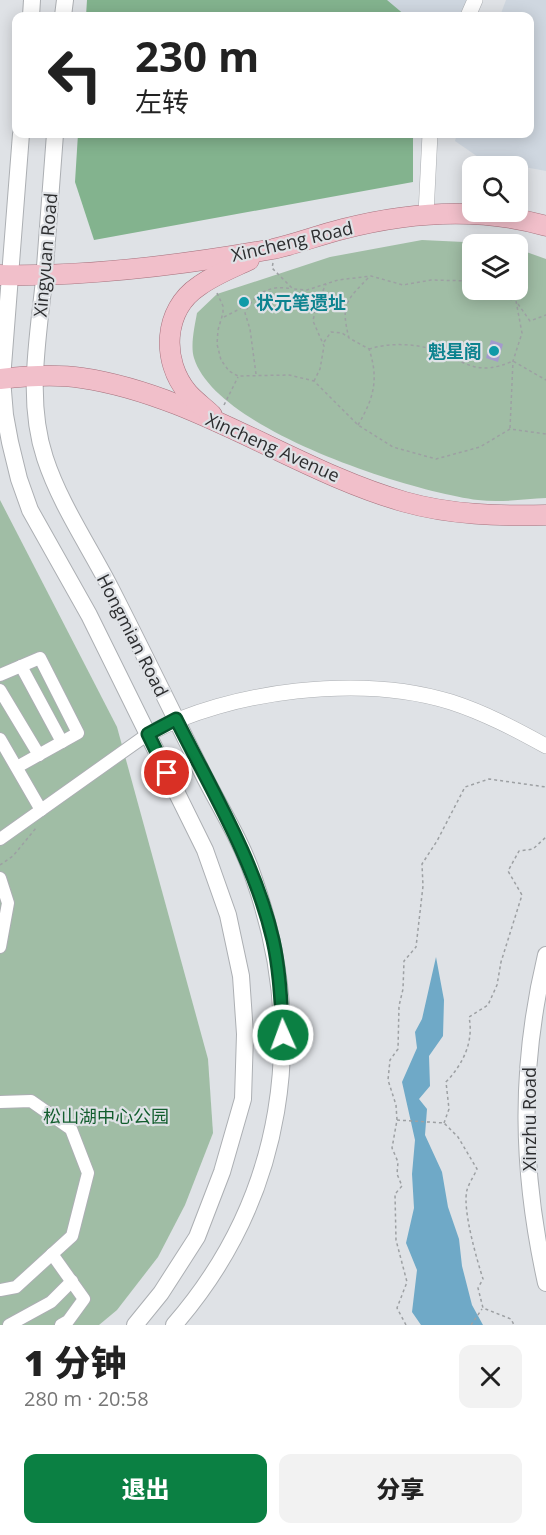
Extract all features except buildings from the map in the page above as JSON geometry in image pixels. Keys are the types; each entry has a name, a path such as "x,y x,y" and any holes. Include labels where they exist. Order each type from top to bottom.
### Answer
{"main road":[{"name":"Xingyuan Road","path":"1,379 4,275 21,138"},
{"name":"Xingyuan Road","path":"35,376 55,138"},
{"name":"Xincheng Road","path":"4,275 44,276 136,269 276,248 390,218 426,214 471,214 521,219 546,226"},
{"path":"241,433 218,418 188,392 175,370 170,348 170,325 180,304 197,286 276,248"},
{"name":"Xincheng Avenue","path":"1,379 35,376 81,378 130,389 177,406 352,482 405,502 448,511 477,514 546,515"},
{"name":"Hongmian Road","path":"35,376 38,427 44,456 56,486 110,588 252,873 273,940 281,995 284,1056 276,1113 264,1166 242,1220 214,1271 192,1305 174,1325"},
{"name":"Hongmian Road","path":"1,379 10,442 19,479 30,510 89,615 205,850 228,915 241,976 245,1034 243,1099 222,1172 197,1237 161,1293 135,1325"},
{"name":"Xinzhu Road","path":"546,955 535,1003 525,1144 533,1227 546,1283"}],"street":[{"path":"426,214 430,138"},
{"path":"0,675 40,658 78,733 16,767"},
{"path":"21,666 62,742"},
{"path":"0,839 148,734 176,719 273,693 337,688 391,691 448,701 498,719 546,746"},
{"path":"0,690 39,755"},
{"path":"0,739 41,810"},
{"path":"0,878 8,903 0,947"},
{"path":"0,1102 31,1101 71,1129 88,1173 72,1236 16,1287 0,1290"},
{"path":"52,1254 84,1299 68,1321 61,1325"},
{"path":"9,1325 51,1302 72,1281"}],"path":[{"path":"276,248 272,268 293,289"},
{"path":"222,318 249,303 258,294 281,286 307,290 326,284 371,276 403,285 431,280 462,281"},
{"path":"349,338 344,318 348,298 371,276"},
{"path":"210,279 223,306 217,344 221,360 230,372 238,376 289,375 314,381 358,425 393,447 436,459 480,447 510,429 546,434"},
{"path":"314,381 320,369 324,346 313,321 316,306 326,284"},
{"path":"516,301 530,321 546,315"},
{"path":"510,429 513,362 522,333 516,301"},
{"path":"249,303 245,313 250,329 256,375"},
{"path":"323,343 331,332 342,333 369,349 375,368 375,388 367,410 358,425"},
{"path":"369,349 386,344 432,349 457,361 483,369 495,369 513,362 546,380"},
{"path":"218,418 238,376"},
{"path":"406,1325 397,1308 406,1282 396,1240 395,1194 402,1186 397,1174 398,1162 392,1148 397,1120 396,1105 388,1080 390,1060 398,1049 399,1006 404,990 404,961 416,947 423,886 422,864 437,841 465,787 489,779 546,786"},
{"path":"0,865 13,856 36,829"},
{"path":"444,1123 449,1109 446,1082 458,1070 468,1048 472,1031 469,1017 488,1005 497,986 501,962 522,895 508,871 519,851 532,849 546,837"},
{"path":"397,1120 444,1123 458,1137 477,1169 467,1190 466,1204 483,1279 478,1288 483,1308 471,1325"},
{"path":"483,1308 511,1319 514,1325"}],"shaded area":[{"path":"91,0 476,0 472,12 90,12"},
{"path":"506,0 546,0 546,171 528,168 528,156 477,156 455,141 456,138 534,138 534,12 502,12"}],"green space":[{"path":"87,0 387,0 401,12 86,12"},
{"path":"78,138 413,138 413,182 94,240 75,182"},
{"path":"422,240 462,242 462,300 528,300 528,253 546,259 546,498 478,500 408,484 364,470 318,453 275,432 238,409 210,384 193,353 197,313 217,294 330,257"},
{"name":"松山湖中心公园","path":"0,500 117,727 208,1059 213,1133 185,1205 158,1257 117,1310 99,1325 0,1325"}],"water":[{"path":"436,957 444,1000 443,1036 429,1056 430,1086 419,1099 427,1109 425,1135 442,1172 448,1207 459,1239 462,1266 472,1305 483,1325 421,1325 412,1312 417,1270 406,1243 414,1208 412,1174 415,1140 402,1082 417,1048 415,1032 422,1019"}],"place":[{"name":"状元笔遗址","path":"244,302"},
{"name":"魁星阁","path":"494,351"}],"route":[{"path":"167,773 148,734 176,719 252,873 273,940 281,995 283,1035"}]}
